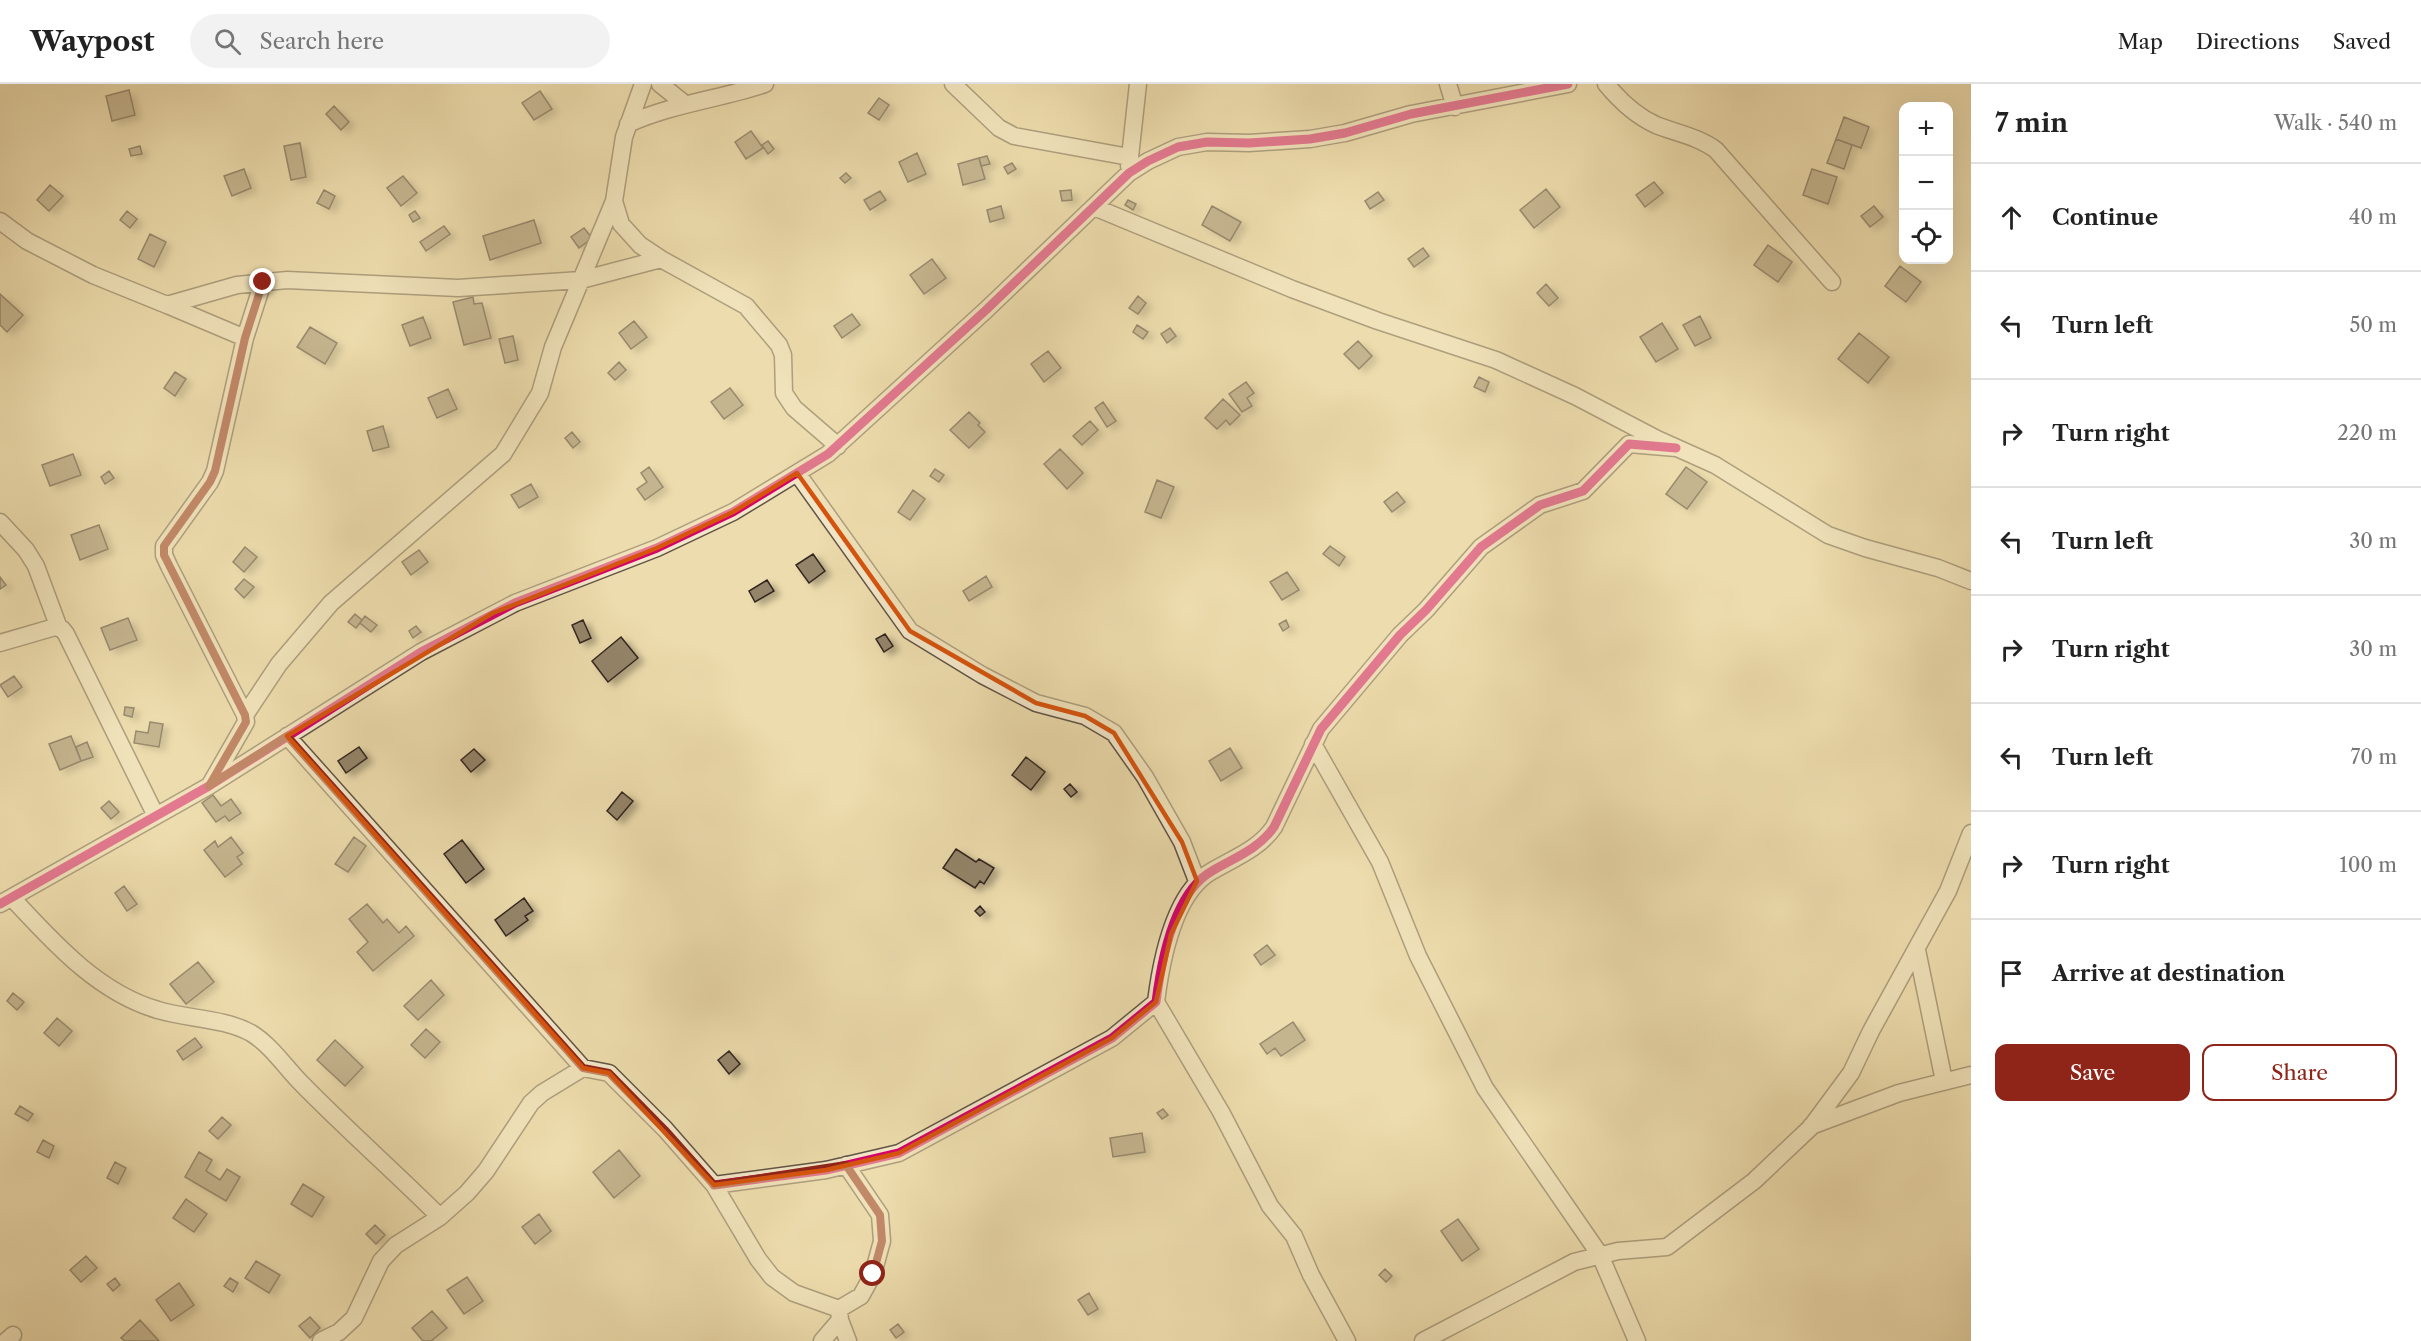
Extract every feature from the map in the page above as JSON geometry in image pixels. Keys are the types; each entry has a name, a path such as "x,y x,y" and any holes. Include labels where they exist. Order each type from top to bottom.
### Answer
{"street":[{"path":"245,715 279,664 331,603 503,454 540,393 552,346 614,201 628,124 643,84"},
{"path":"660,84 685,104"},
{"path":"628,124 645,116 685,104 765,84"},
{"path":"953,84 999,128 1014,136 1129,165 1148,161 1178,147 1207,142 1249,143 1310,139 1346,133 1411,114 1568,84"},
{"path":"440,1217 303,1085 259,1039 236,1027 157,1010 135,1002 99,982 6,901 209,786 421,652 493,613 657,548 733,512 828,454 1094,207 1129,165 1138,84"},
{"path":"1448,84 1455,106"},
{"path":"1606,84 1635,113 1653,124 1702,141 1716,150 1832,282"},
{"path":"614,201 621,224 640,245 746,306 779,345 783,355 784,393 794,408 838,446"},
{"path":"1094,207 1292,289 1378,321 1496,360 1715,465 1828,535 1865,548 1938,568 1971,581"},
{"path":"0,221 27,241 64,260 245,338"},
{"path":"166,305 237,285 263,282 287,280 458,288 581,280 661,259"},
{"path":"209,786 246,722 245,715 164,555 164,546 210,482 215,471 245,338 263,282"},
{"path":"1347,1341 1311,1275 1294,1236 1270,1206 1221,1112 1156,1002 1160,968 1171,934 1187,894 1197,881 1267,838 1321,729 1400,635 1426,610 1481,547 1540,505 1583,491 1629,444 1676,448"},
{"path":"797,473 910,631 982,675 1036,703 1085,716 1114,733 1145,777 1182,842 1197,881"},
{"path":"0,522 26,550 36,566 59,628 66,633 156,816"},
{"path":"0,643 59,628"},
{"path":"287,736 583,1068 609,1073 665,1130 714,1185 758,1259 772,1277 794,1293 839,1315 848,1341"},
{"path":"1313,744 1380,862 1418,956 1485,1088 1600,1255 1637,1341"},
{"path":"1423,1341 1574,1262 1618,1251 1667,1247 1754,1181 1811,1126 1851,1073 1871,1031 1948,891 1971,832"},
{"path":"1917,950 1944,1082"},
{"path":"714,1185 846,1165 899,1153 1112,1038 1156,1002"},
{"path":"321,1341 339,1332 354,1318 381,1262 396,1245 440,1217 467,1193 486,1171 531,1103 542,1093 583,1068"},
{"path":"1811,1126 1899,1093 1971,1075"},
{"path":"822,1341 839,1315 861,1296 873,1274 882,1241 880,1215 846,1165"}],"highlighted area":[{"path":"797,473 910,631 1036,703 1085,716 1114,733 1182,842 1197,881 1171,934 1156,1002 1112,1038 899,1153 826,1170 714,1185 609,1073 583,1068 287,736 493,613 657,548 733,512"}],"building":[{"path":"129,90 135,115 112,121 106,96"},
{"path":"540,91 552,109 534,120 522,103"},
{"path":"879,98 889,105 879,120 868,113"},
{"path":"334,106 349,122 341,130 326,114"},
{"path":"1844,117 1869,127 1861,148 1836,139"},
{"path":"751,131 763,148 746,159 735,142"},
{"path":"1836,139 1852,145 1844,169 1827,163"},
{"path":"768,141 774,149 768,154 762,145"},
{"path":"300,143 306,177 291,180 284,146"},
{"path":"140,146 142,154 131,156 129,149"},
{"path":"917,153 926,174 908,182 899,162"},
{"path":"987,156 990,164 981,166 979,158"},
{"path":"979,158 985,179 963,185 958,164"},
{"path":"1012,163 1016,169 1008,174 1004,167"},
{"path":"244,169 251,188 232,196 224,176"},
{"path":"1812,169 1837,177 1828,204 1803,195"},
{"path":"846,173 851,178 845,183 840,178"},
{"path":"403,176 417,193 401,206 387,188"},
{"path":"1654,182 1663,193 1645,207 1636,195"},
{"path":"50,185 63,196 49,211 37,200"},
{"path":"1546,189 1560,207 1534,228 1520,210"},
{"path":"324,190 335,196 329,209 317,203"},
{"path":"1071,190 1072,200 1062,201 1060,191"},
{"path":"880,191 886,200 870,210 864,200"},
{"path":"1378,192 1384,200 1370,209 1365,201"},
{"path":"1128,200 1136,204 1133,210 1125,205"},
{"path":"1001,206 1004,218 990,222 987,210"},
{"path":"1212,206 1241,222 1230,241 1202,225"},
{"path":"1874,206 1883,217 1870,227 1861,216"},
{"path":"127,211 137,219 130,228 120,220"},
{"path":"415,211 420,218 413,222 409,215"},
{"path":"534,220 541,243 490,260 483,236"},
{"path":"444,226 450,234 426,251 420,242"},
{"path":"584,228 592,238 579,248 571,237"},
{"path":"150,234 166,242 154,267 138,259"},
{"path":"1768,245 1792,262 1778,282 1754,265"},
{"path":"1423,248 1429,256 1414,267 1408,259"},
{"path":"932,259 946,278 924,294 910,275"},
{"path":"1900,266 1921,282 1906,302 1885,286"},
{"path":"1546,284 1558,298 1549,306 1537,293"},
{"path":"0,294 23,315 7,332 0,325"},
{"path":"1138,296 1146,303 1138,314 1129,308"},
{"path":"473,297 474,304 482,303 491,338 464,345 453,302"},
{"path":"852,314 860,325 842,338 834,326"},
{"path":"1700,316 1711,338 1695,346 1683,325"},
{"path":"423,317 431,338 410,346 402,325"},
{"path":"634,321 647,337 631,349 619,333"},
{"path":"1662,323 1678,349 1656,362 1640,337"},
{"path":"1137,325 1148,332 1143,339 1133,332"},
{"path":"310,327 337,343 325,364 297,347"},
{"path":"1170,328 1176,336 1167,343 1161,334"},
{"path":"1859,333 1889,357 1868,383 1838,359"},
{"path":"513,336 518,360 505,363 499,339"},
{"path":"1358,341 1372,356 1359,369 1344,354"},
{"path":"1048,351 1061,368 1044,382 1031,364"},
{"path":"619,362 626,370 615,380 608,373"},
{"path":"175,372 186,379 175,396 164,388"},
{"path":"1479,377 1489,382 1485,392 1474,387"},
{"path":"1246,382 1254,393 1247,398 1252,406 1242,412 1229,394"},
{"path":"730,388 743,405 724,419 711,402"},
{"path":"448,389 457,409 437,418 428,398"},
{"path":"1223,399 1240,415 1230,425 1226,420 1217,429 1205,418"},
{"path":"1103,402 1116,421 1107,427 1095,408"},
{"path":"969,412 985,432 969,448 950,430"},
{"path":"1090,421 1098,430 1082,445 1073,436"},
{"path":"383,426 389,447 373,451 367,431"},
{"path":"572,432 580,442 573,448 565,438"},
{"path":"1060,449 1083,473 1067,489 1044,464"},
{"path":"73,454 81,475 50,486 42,465"},
{"path":"649,467 663,487 645,500 637,489 647,482 641,473"},
{"path":"1686,467 1707,482 1687,509 1666,494"},
{"path":"935,469 944,475 939,482 930,476"},
{"path":"109,471 114,478 105,484 101,477"},
{"path":"1157,480 1174,487 1161,518 1145,512"},
{"path":"531,484 538,497 519,508 511,495"},
{"path":"913,490 925,499 910,520 898,512"},
{"path":"1397,492 1405,502 1392,512 1384,502"},
{"path":"99,525 108,549 80,560 71,535"},
{"path":"1330,546 1345,557 1339,566 1323,554"},
{"path":"245,547 257,557 244,572 233,562"},
{"path":"419,550 428,562 411,575 402,562"},
{"path":"813,554 825,571 809,583 796,565"},
{"path":"1287,572 1299,590 1282,600 1270,582"},
{"path":"986,576 992,587 969,601 963,591"},
{"path":"0,577 6,585 0,589"},
{"path":"244,579 254,587 244,598 235,589"},
{"path":"767,580 774,591 755,602 749,591"},
{"path":"355,614 362,620 356,628 348,622"},
{"path":"365,616 377,625 371,632 360,623"},
{"path":"128,618 137,640 110,650 101,628"},
{"path":"583,620 591,638 580,643 572,625"},
{"path":"1286,620 1289,627 1283,631 1279,624"},
{"path":"416,626 421,632 413,638 409,631"},
{"path":"885,634 893,646 884,652 876,639"},
{"path":"621,637 638,658 608,682 592,661"},
{"path":"14,676 22,687 8,697 0,685"},
{"path":"125,707 134,708 132,717 124,715"},
{"path":"150,722 163,724 159,747 134,743 136,731 148,733"},
{"path":"71,736 81,761 60,770 49,744"},
{"path":"87,742 93,757 81,761 76,747"},
{"path":"359,747 367,758 346,773 338,761"},
{"path":"1230,748 1242,768 1221,781 1209,761"},
{"path":"474,749 485,760 471,772 461,760"},
{"path":"1026,757 1045,772 1031,790 1012,775"},
{"path":"1070,784 1077,792 1071,797 1064,789"},
{"path":"622,792 633,801 617,820 607,811"},
{"path":"213,795 221,806 231,799 241,813 229,821 225,816 216,822 202,803"},
{"path":"109,801 119,812 111,819 101,808"},
{"path":"231,837 243,853 237,857 242,864 225,877 204,850 215,841 218,847"},
{"path":"354,837 366,846 348,872 335,864"},
{"path":"462,840 484,869 466,883 444,854"},
{"path":"956,849 976,862 979,859 994,868 984,884 980,881 975,888 943,868"},
{"path":"124,886 137,904 127,911 115,893"},
{"path":"524,898 533,911 525,916 528,920 506,936 495,920"},
{"path":"367,904 383,923 387,919 399,933 406,926 414,936 373,971 357,952 368,942 349,919"},
{"path":"980,906 985,912 980,916 975,911"},
{"path":"1267,945 1275,955 1261,965 1254,955"},
{"path":"198,962 214,982 186,1004 170,984"},
{"path":"431,980 444,995 418,1020 404,1006"},
{"path":"13,993 24,1002 17,1010 7,1001"},
{"path":"57,1018 72,1031 59,1046 44,1033"},
{"path":"1293,1022 1305,1040 1281,1056 1275,1048 1267,1054 1260,1044"},
{"path":"426,1029 440,1042 425,1058 411,1045"},
{"path":"195,1038 202,1047 183,1060 177,1051"},
{"path":"335,1040 363,1067 345,1086 317,1060"},
{"path":"729,1051 740,1064 729,1074 718,1060"},
{"path":"20,1106 33,1114 28,1121 15,1114"},
{"path":"1163,1109 1168,1115 1162,1119 1157,1113"},
{"path":"222,1117 231,1125 218,1139 209,1131"},
{"path":"1142,1133 1145,1152 1113,1157 1110,1138"},
{"path":"43,1140 54,1146 49,1158 37,1152"},
{"path":"619,1150 640,1176 614,1198 593,1172"},
{"path":"199,1152 212,1160 206,1171 220,1180 227,1169 240,1177 226,1201 185,1177"},
{"path":"115,1162 126,1168 118,1184 107,1178"},
{"path":"303,1184 324,1197 312,1217 291,1204"},
{"path":"186,1199 207,1214 194,1232 173,1218"},
{"path":"539,1214 551,1231 535,1244 522,1227"},
{"path":"1458,1219 1479,1249 1462,1261 1441,1231"},
{"path":"375,1225 385,1235 376,1244 366,1234"},
{"path":"86,1256 97,1268 81,1282 70,1270"},
{"path":"256,1261 280,1275 269,1293 245,1278"},
{"path":"1385,1269 1392,1276 1386,1282 1379,1275"},
{"path":"467,1277 483,1301 464,1314 447,1290"},
{"path":"115,1278 120,1285 113,1291 107,1284"},
{"path":"230,1278 238,1283 233,1292 224,1286"},
{"path":"179,1283 194,1305 171,1321 156,1300"},
{"path":"1089,1293 1098,1309 1088,1315 1078,1300"},
{"path":"432,1311 447,1328 431,1341 423,1341 412,1328"},
{"path":"310,1317 320,1328 310,1338 299,1326"},
{"path":"140,1320 159,1341 125,1341 121,1338"},
{"path":"898,1324 904,1332 896,1338 890,1330"}],"cycle path":[{"path":"0,904 209,786 421,652 515,603 657,548 733,512 828,454 986,310 1129,173 1148,161 1178,147 1207,142 1249,143 1310,139 1345,133 1411,114 1568,84"},
{"path":"714,1185 826,1170 899,1153 1112,1038 1156,1002 1161,968 1171,930 1188,895 1199,881 1212,871 1246,852 1268,835 1321,729 1400,635 1426,610 1481,547 1540,505 1583,491 1629,444 1676,448"}],"route":[{"path":"263,282 245,338 225,417 215,471 210,482 164,546 164,555 245,715 246,722 209,786 287,736 583,1068 609,1073 665,1130 714,1185 826,1170 846,1165 880,1215 882,1241 873,1274"}]}
